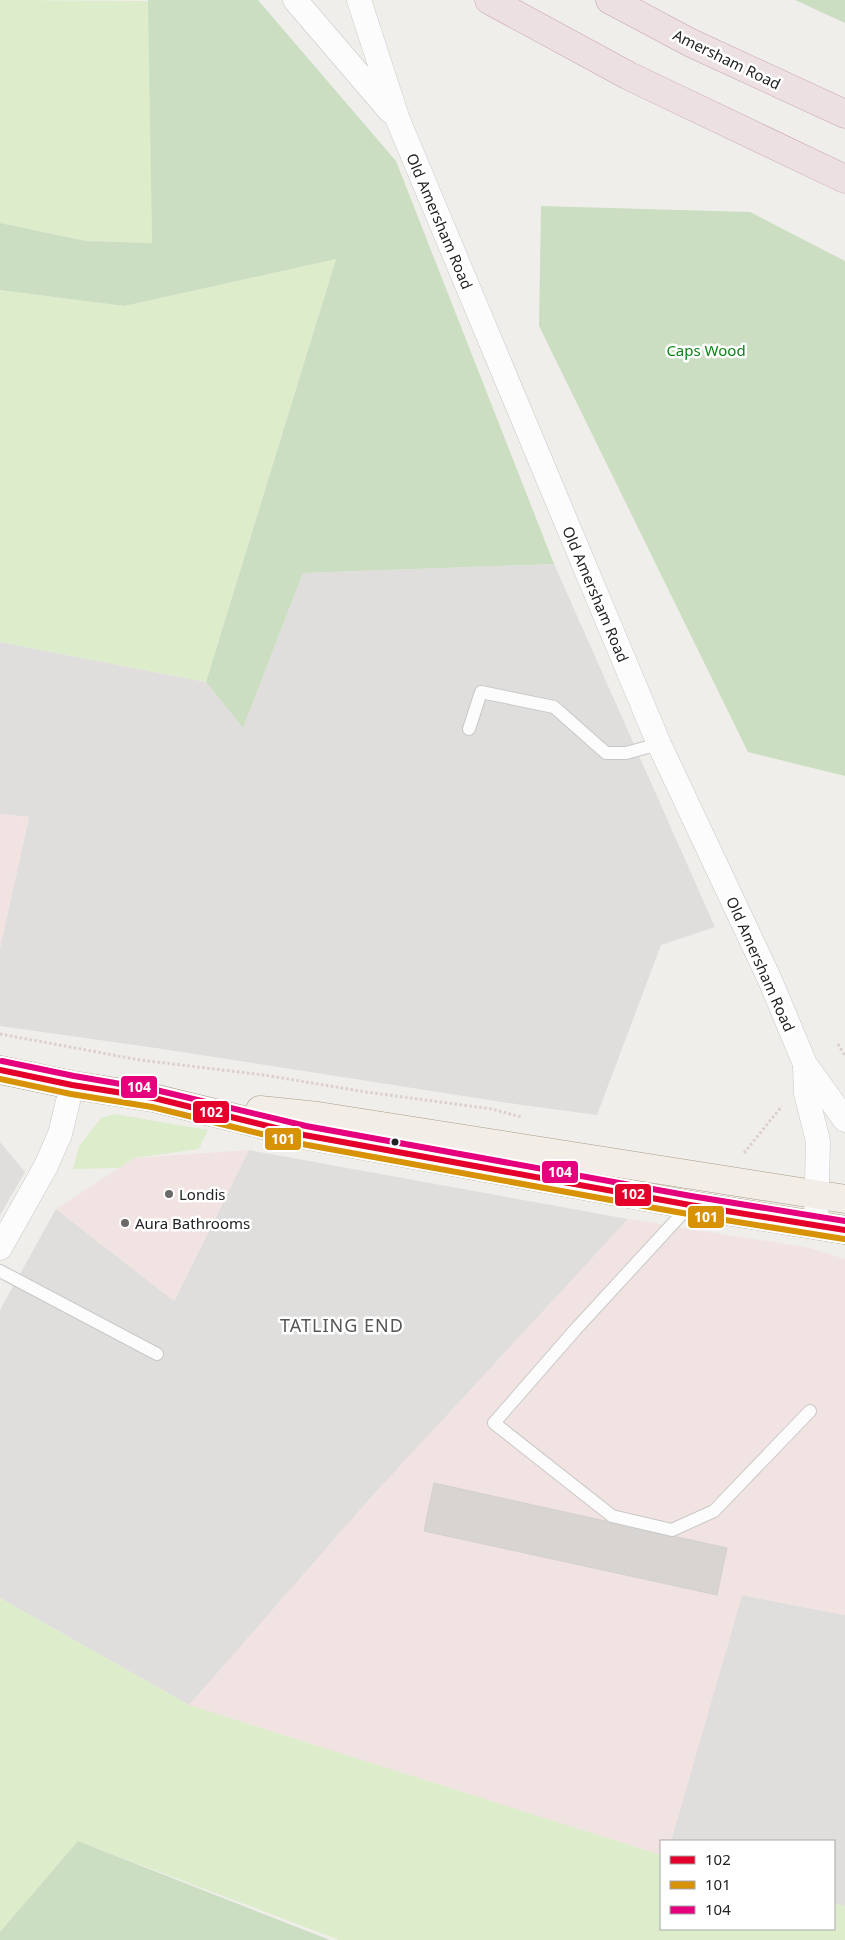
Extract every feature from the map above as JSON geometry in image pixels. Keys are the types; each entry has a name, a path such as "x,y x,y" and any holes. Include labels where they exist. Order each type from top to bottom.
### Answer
{"highway":[{"path":"489,0 629,76 845,179"},
{"name":"Amersham Road","path":"610,0 691,43 845,114"}],"main road":[{"path":"0,1070 72,1085 154,1098 318,1116 845,1199"},
{"path":"154,1098 304,1135 690,1205 845,1230"}],"street":[{"name":"Old Amersham Road","path":"295,0 398,120"},
{"name":"Old Amersham Road","path":"359,0 398,120 659,744 770,980 805,1064 845,1120"},
{"name":"Old Amersham Road","path":"805,1064 806,1093 818,1141 816,1224"},
{"path":"0,1248 46,1166 60,1134 72,1085"}],"lane":[{"path":"468,729 481,692 554,707 606,753 626,753 659,744"},
{"path":"690,1205 575,1330 494,1423 612,1516 672,1530 714,1510 810,1410"},
{"path":"0,1271 157,1354"}],"path":[{"path":"0,1034 140,1060 264,1075 366,1092 492,1109 530,1119"},
{"path":"838,1044 845,1056"},
{"path":"738,1161 787,1101 806,1093"}],"shaded area":[{"path":"554,564 715,927 661,945 597,1115 0,1026 0,948 29,817 0,814 0,642 206,682 243,728 303,573"},
{"path":"0,814 29,817 0,948"},
{"path":"0,1142 25,1172 0,1215"},
{"path":"249,1150 628,1219 189,1705 0,1598 0,1310 56,1209 174,1301"},
{"path":"249,1150 174,1301 56,1209 134,1158"},
{"path":"628,1219 810,1248 845,1259 845,1615 742,1595 671,1840 660,1840 660,1855 189,1705 371,1497"},
{"path":"742,1595 845,1615 845,1906 835,1903 835,1840 671,1840"}],"green space":[{"path":"0,0 149,1 152,243 86,241 0,223"},
{"path":"148,0 258,0 396,161 554,564 303,573 243,728 206,682 336,259 124,306 0,290 0,223 86,241 152,243"},
{"path":"795,0 845,0 845,23"},
{"name":"Caps Wood","path":"541,206 750,212 845,261 845,776 748,752 539,326"},
{"path":"336,259 206,682 0,642 0,290 124,306"},
{"path":"115,1114 208,1130 199,1149 134,1158 119,1168 73,1169 79,1146 101,1118"},
{"path":"0,1598 189,1705 660,1855 660,1930 835,1930 835,1903 845,1906 845,1940 339,1940 78,1841 0,1932"},
{"path":"78,1841 330,1940 0,1940 0,1932"}],"building":[{"path":"434,1483 727,1548 717,1595 424,1531"}],"transit line":[{"name":"104","path":"2,1061 156,1090 306,1126 691,1196 845,1221"},
{"name":"102","path":"0,1070 72,1085 154,1098 304,1135 690,1205 845,1230"},
{"name":"101","path":"0,1079 71,1094 152,1107 302,1144 688,1214 844,1239"}],"place":[{"name":"Londis","path":"169,1194"},
{"name":"Aura Bathrooms","path":"125,1223"}],"district":[{"name":"TATLING END","path":"342,1325"}]}
